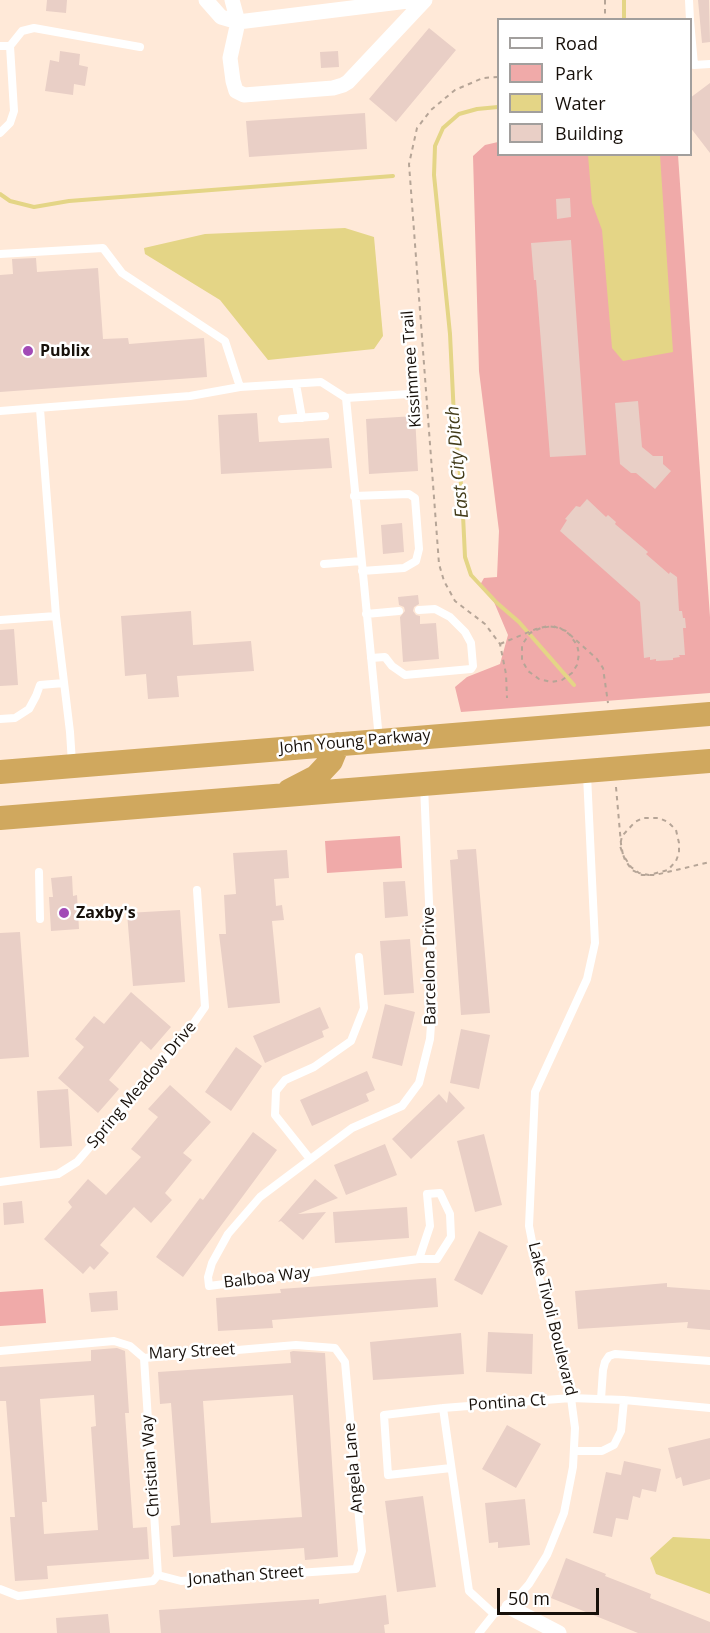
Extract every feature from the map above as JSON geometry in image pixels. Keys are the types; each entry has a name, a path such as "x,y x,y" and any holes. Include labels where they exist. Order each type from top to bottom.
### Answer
{"highway":[{"name":"John Young Parkway","path":"0,772 710,714"},
{"path":"276,797 316,777 331,761 338,744"},
{"path":"0,818 710,761"}],"street":[{"path":"206,0 220,17 238,22 416,0"},
{"path":"232,0 238,22 231,58 232,81 236,91 244,96 333,88 348,82 424,0"},
{"path":"508,1607 559,1633"}],"lane":[{"path":"689,0 690,18"},
{"path":"0,133 10,123 14,111 10,46 22,31 34,28 140,47"},
{"path":"692,42 694,65 710,64"},
{"path":"0,46 10,46"},
{"path":"0,254 103,248 122,273 225,341 240,387"},
{"path":"0,411 190,396 240,387 321,382 346,398 409,394"},
{"path":"296,384 302,418"},
{"path":"346,398 379,741"},
{"path":"40,409 56,615 72,766"},
{"path":"282,419 325,416"},
{"path":"354,496 410,494 415,498 419,549 416,561 404,568 362,571"},
{"path":"324,564 361,561"},
{"path":"371,658 385,657 392,666 405,675 471,669 473,666 471,643 465,632 450,617 435,609 419,610"},
{"path":"366,614 399,611"},
{"path":"0,620 56,615"},
{"path":"0,719 15,718 29,709 40,685 64,683"},
{"name":"Lake Tivoli Boulevard","path":"479,1633 494,1614 508,1607 529,1584 547,1555 564,1513 575,1451 571,1398 539,1277 529,1226 535,1092 587,979 595,943 587,771"},
{"name":"Barcelona Drive","path":"309,1159 352,1128 402,1106 419,1083 430,1039 433,995 424,785"},
{"path":"39,872 40,919"},
{"name":"Spring Meadow Drive","path":"0,1182 58,1174 77,1162 182,1040 205,1006 197,890"},
{"path":"309,1159 275,1115 276,1091 285,1080 314,1067 351,1041 364,1008 359,957"},
{"name":"Balboa Way","path":"309,1159 260,1197 228,1234 212,1263 208,1277 209,1286 419,1259"},
{"path":"440,1193 450,1214 452,1237 437,1259 419,1259 430,1226 427,1194 440,1193"},
{"name":"Mary Street","path":"0,1351 114,1341 130,1346 144,1358 296,1345 335,1348 345,1362"},
{"path":"601,1399 603,1370 609,1356 615,1354 710,1361"},
{"name":"Christian Way","path":"144,1358 158,1575"},
{"name":"Angela Lane","path":"345,1362 362,1551 356,1569 350,1569"},
{"name":"Pontina Ct","path":"452,1468 388,1475 384,1415 571,1398 624,1400 710,1408"},
{"path":"575,1451 602,1451 614,1445 621,1431 624,1400"},
{"path":"443,1408 469,1591 494,1614"},
{"name":"Jonathan Street","path":"0,1589 18,1596 153,1581 158,1575 181,1581 350,1569"}],"path":[{"path":"604,0 605,18"},
{"name":"Kissimmee Trail","path":"497,77 483,78 455,90 431,110 417,128 409,165 439,564 444,581 455,601 486,624 500,644"},
{"path":"507,698 506,674 500,644 536,629 548,626 560,628 569,634 573,639 579,654 572,674 551,682 539,679 528,671 522,660 522,645 530,633 535,630 541,628 547,627 553,626 560,629 566,631 597,659 603,668 608,704"},
{"path":"616,786 617,797 620,833 621,844 623,855 631,867 639,873 649,875 668,870 676,861 679,853 676,830 668,822 651,817 643,818 628,828 622,836 620,846 625,860 632,870 642,875 655,875 710,861"}],"green space":[{"path":"497,142 497,156 678,156 710,617 710,693 461,712 455,687 467,677 500,664 508,635 494,602 480,585 484,578 497,577 499,531 479,371 473,156 485,145"},
{"path":"400,836 402,868 327,873 325,841"},
{"path":"43,1289 46,1323 0,1326 0,1292"}],"water":[{"path":"588,156 660,156 673,352 623,361 612,348 602,230 592,203"},
{"path":"345,228 374,237 383,336 374,349 268,360 220,300 145,254 144,248 205,234"},
{"path":"673,1537 710,1539 710,1594 656,1574 650,1558"}],"building":[{"path":"47,0 67,0 66,13 46,11"},
{"path":"698,0 709,0 710,42 702,43"},
{"path":"429,28 456,50 396,122 369,99"},
{"path":"60,51 80,54 79,65 88,67 85,86 74,84 73,95 45,91 50,60 59,62"},
{"path":"338,51 339,67 321,68 320,52"},
{"path":"710,83 710,153 692,130 692,96"},
{"path":"365,113 367,149 249,157 246,121"},
{"path":"570,198 571,217 557,219 556,199"},
{"path":"571,240 586,455 550,457 531,243"},
{"path":"36,258 37,272 98,268 103,339 128,338 129,344 204,338 207,377 0,392 0,275 13,274 12,259"},
{"path":"638,401 642,447 653,456 663,456 663,464 671,471 655,489 636,473 631,473 620,464 615,403"},
{"path":"257,413 259,442 329,438 332,468 221,474 218,415"},
{"path":"415,416 418,471 369,474 366,419"},
{"path":"587,499 606,517 608,515 616,522 615,524 648,552 646,554 669,574 670,572 677,577 679,611 682,611 683,618 685,618 686,628 683,628 685,655 679,655 680,657 673,658 673,660 656,661 656,659 650,660 650,657 644,658 640,602 560,531 567,520 565,519 576,506 580,507"},
{"path":"402,523 404,552 383,554 381,525"},
{"path":"418,595 419,604 414,607 413,611 420,616 420,624 436,623 439,659 403,662 400,617 405,611 404,607 399,605 398,597"},
{"path":"191,611 193,645 251,641 254,671 177,676 179,697 148,699 146,674 125,676 121,616"},
{"path":"14,629 18,685 0,686 0,630"},
{"path":"476,849 490,1013 461,1015 450,860 458,859 457,850"},
{"path":"287,850 289,878 274,879 276,906 282,905 284,920 272,921 280,1003 228,1008 219,934 226,934 224,895 236,894 233,853"},
{"path":"72,876 73,896 77,895 79,929 51,931 49,897 53,897 51,878"},
{"path":"405,881 408,916 385,918 383,882"},
{"path":"180,910 185,982 133,986 127,913"},
{"path":"20,932 29,1057 0,1059 0,933"},
{"path":"410,939 414,993 384,995 380,941"},
{"path":"131,992 171,1027 151,1050 141,1041 109,1080 119,1089 98,1113 58,1078 84,1047 75,1039 94,1016 104,1024"},
{"path":"385,1004 415,1012 402,1066 372,1058"},
{"path":"320,1007 329,1028 322,1031 324,1037 265,1063 253,1036"},
{"path":"461,1029 490,1035 479,1089 450,1083"},
{"path":"236,1047 262,1066 231,1111 205,1092"},
{"path":"367,1071 375,1090 366,1094 369,1101 312,1126 300,1100"},
{"path":"170,1085 211,1122 183,1153 192,1160 165,1193 172,1200 151,1223 134,1207 100,1245 109,1253 94,1270 90,1266 83,1274 44,1239 72,1207 68,1202 88,1179 106,1195 141,1157 131,1149 158,1117 148,1109"},
{"path":"68,1089 72,1146 40,1148 37,1091"},
{"path":"449,1091 465,1108 411,1159 392,1139 439,1094 447,1103"},
{"path":"253,1132 277,1150 183,1277 156,1257 200,1198 203,1200"},
{"path":"484,1134 502,1205 475,1212 457,1141"},
{"path":"385,1144 397,1175 346,1195 334,1165"},
{"path":"315,1179 338,1198 298,1214 326,1212 303,1240 281,1221 278,1222"},
{"path":"22,1201 24,1223 4,1225 3,1203"},
{"path":"407,1207 409,1238 335,1243 333,1212"},
{"path":"479,1231 508,1246 482,1295 454,1280"},
{"path":"436,1278 438,1307 272,1320 273,1328 218,1331 216,1298 281,1293 280,1289"},
{"path":"667,1283 667,1287 710,1290 710,1330 687,1328 688,1322 578,1329 575,1291"},
{"path":"117,1291 118,1310 91,1312 89,1293"},
{"path":"488,1332 533,1334 532,1374 486,1372"},
{"path":"461,1333 464,1374 373,1380 370,1342"},
{"path":"117,1348 125,1351 129,1413 125,1413 133,1528 147,1527 149,1559 47,1566 48,1579 15,1581 10,1517 15,1517 6,1401 0,1401 0,1367 91,1361 91,1350","holes":["94,1395 96,1426 91,1427 98,1530 44,1534 42,1502 47,1502 40,1399"]},
{"path":"290,1352 325,1353 338,1557 305,1560 304,1548 173,1557 171,1526 180,1525 171,1403 160,1404 158,1372 291,1363","holes":["293,1395 302,1517 211,1523 203,1401"]},
{"path":"507,1425 541,1444 516,1488 482,1469"},
{"path":"710,1438 710,1479 683,1486 681,1477 676,1479 668,1448"},
{"path":"624,1461 661,1469 656,1492 642,1489 640,1498 633,1496 628,1520 616,1518 612,1537 593,1533 606,1472 621,1475"},
{"path":"423,1496 436,1587 397,1592 385,1501"},
{"path":"525,1499 530,1545 498,1548 498,1542 489,1543 485,1503"},
{"path":"566,1558 651,1594 650,1598 710,1622 710,1633 638,1633 551,1598"},
{"path":"386,1595 389,1624 384,1625 385,1633 161,1633 159,1610 319,1599 319,1604"},
{"path":"108,1614 110,1633 57,1633 56,1618"}],"waterway":[{"name":"East City Ditch","path":"624,0 624,18"},
{"name":"East City Ditch","path":"497,107 459,114 443,128 435,146 434,175 450,334 465,557 471,575 497,603 519,622 574,685"},
{"name":"East City Ditch","path":"0,194 10,201 34,207 69,201 393,176"}],"place":[{"name":"Publix","path":"28,351"},
{"name":"Zaxby's","path":"64,913"}]}
